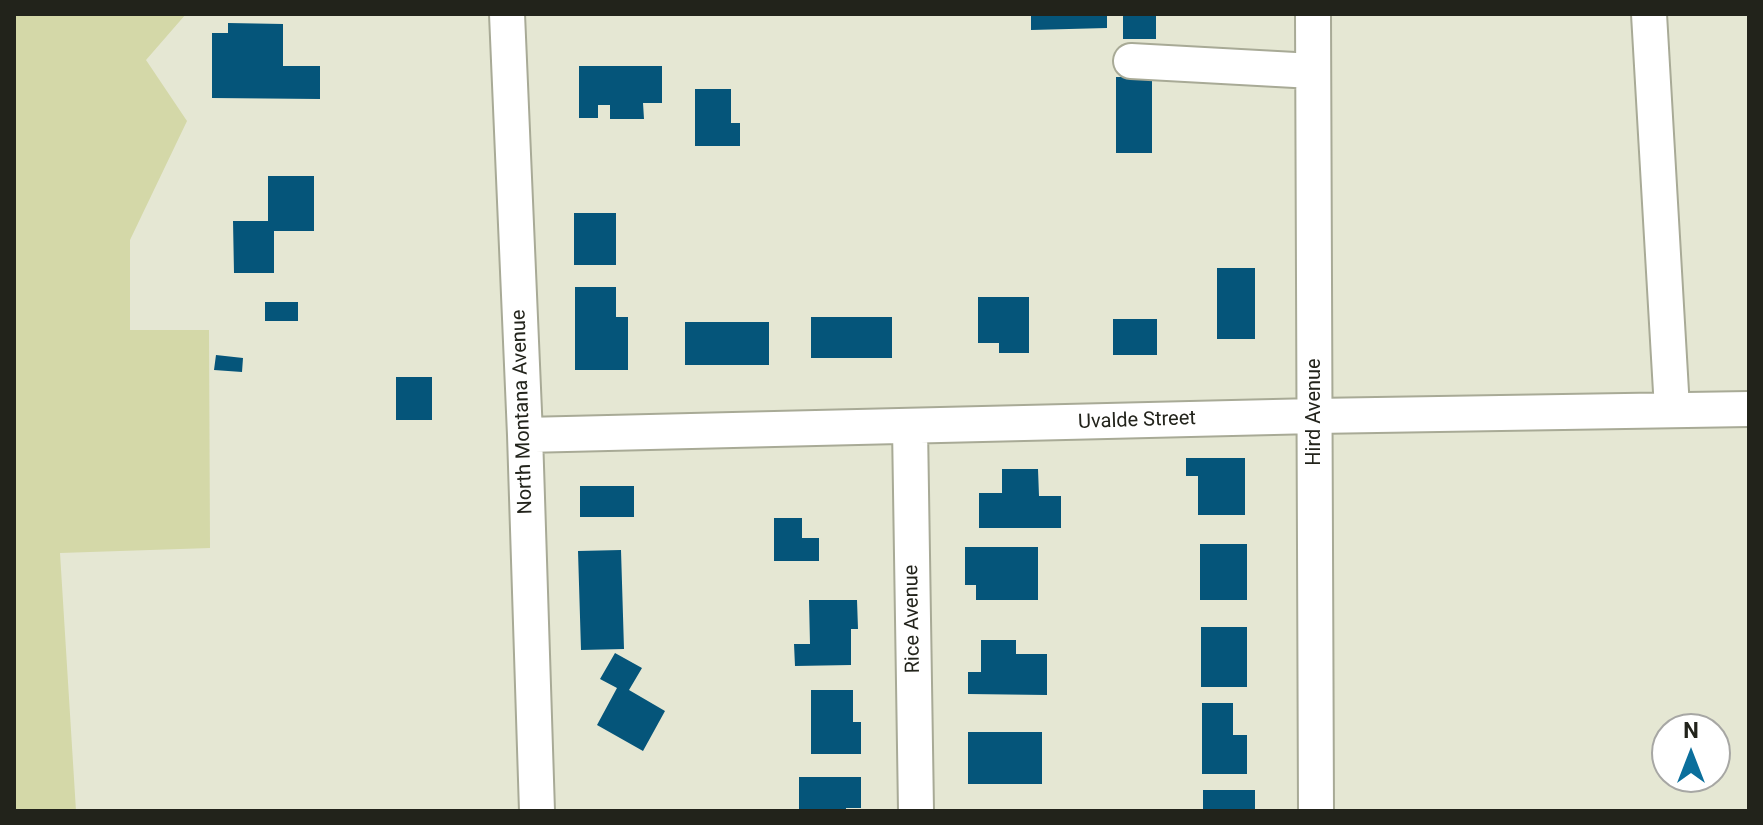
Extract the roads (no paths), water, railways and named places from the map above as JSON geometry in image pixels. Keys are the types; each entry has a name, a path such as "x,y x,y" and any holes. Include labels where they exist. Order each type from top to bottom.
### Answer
{"street":[{"name":"North Montana Avenue","path":"507,14 537,811"},
{"name":"Hird Avenue","path":"1313,14 1316,811"},
{"path":"1649,14 1672,409"},
{"path":"1131,61 1313,71"},
{"name":"Uvalde Street","path":"525,435 1749,409"},
{"name":"Rice Avenue","path":"910,427 916,811"}]}
